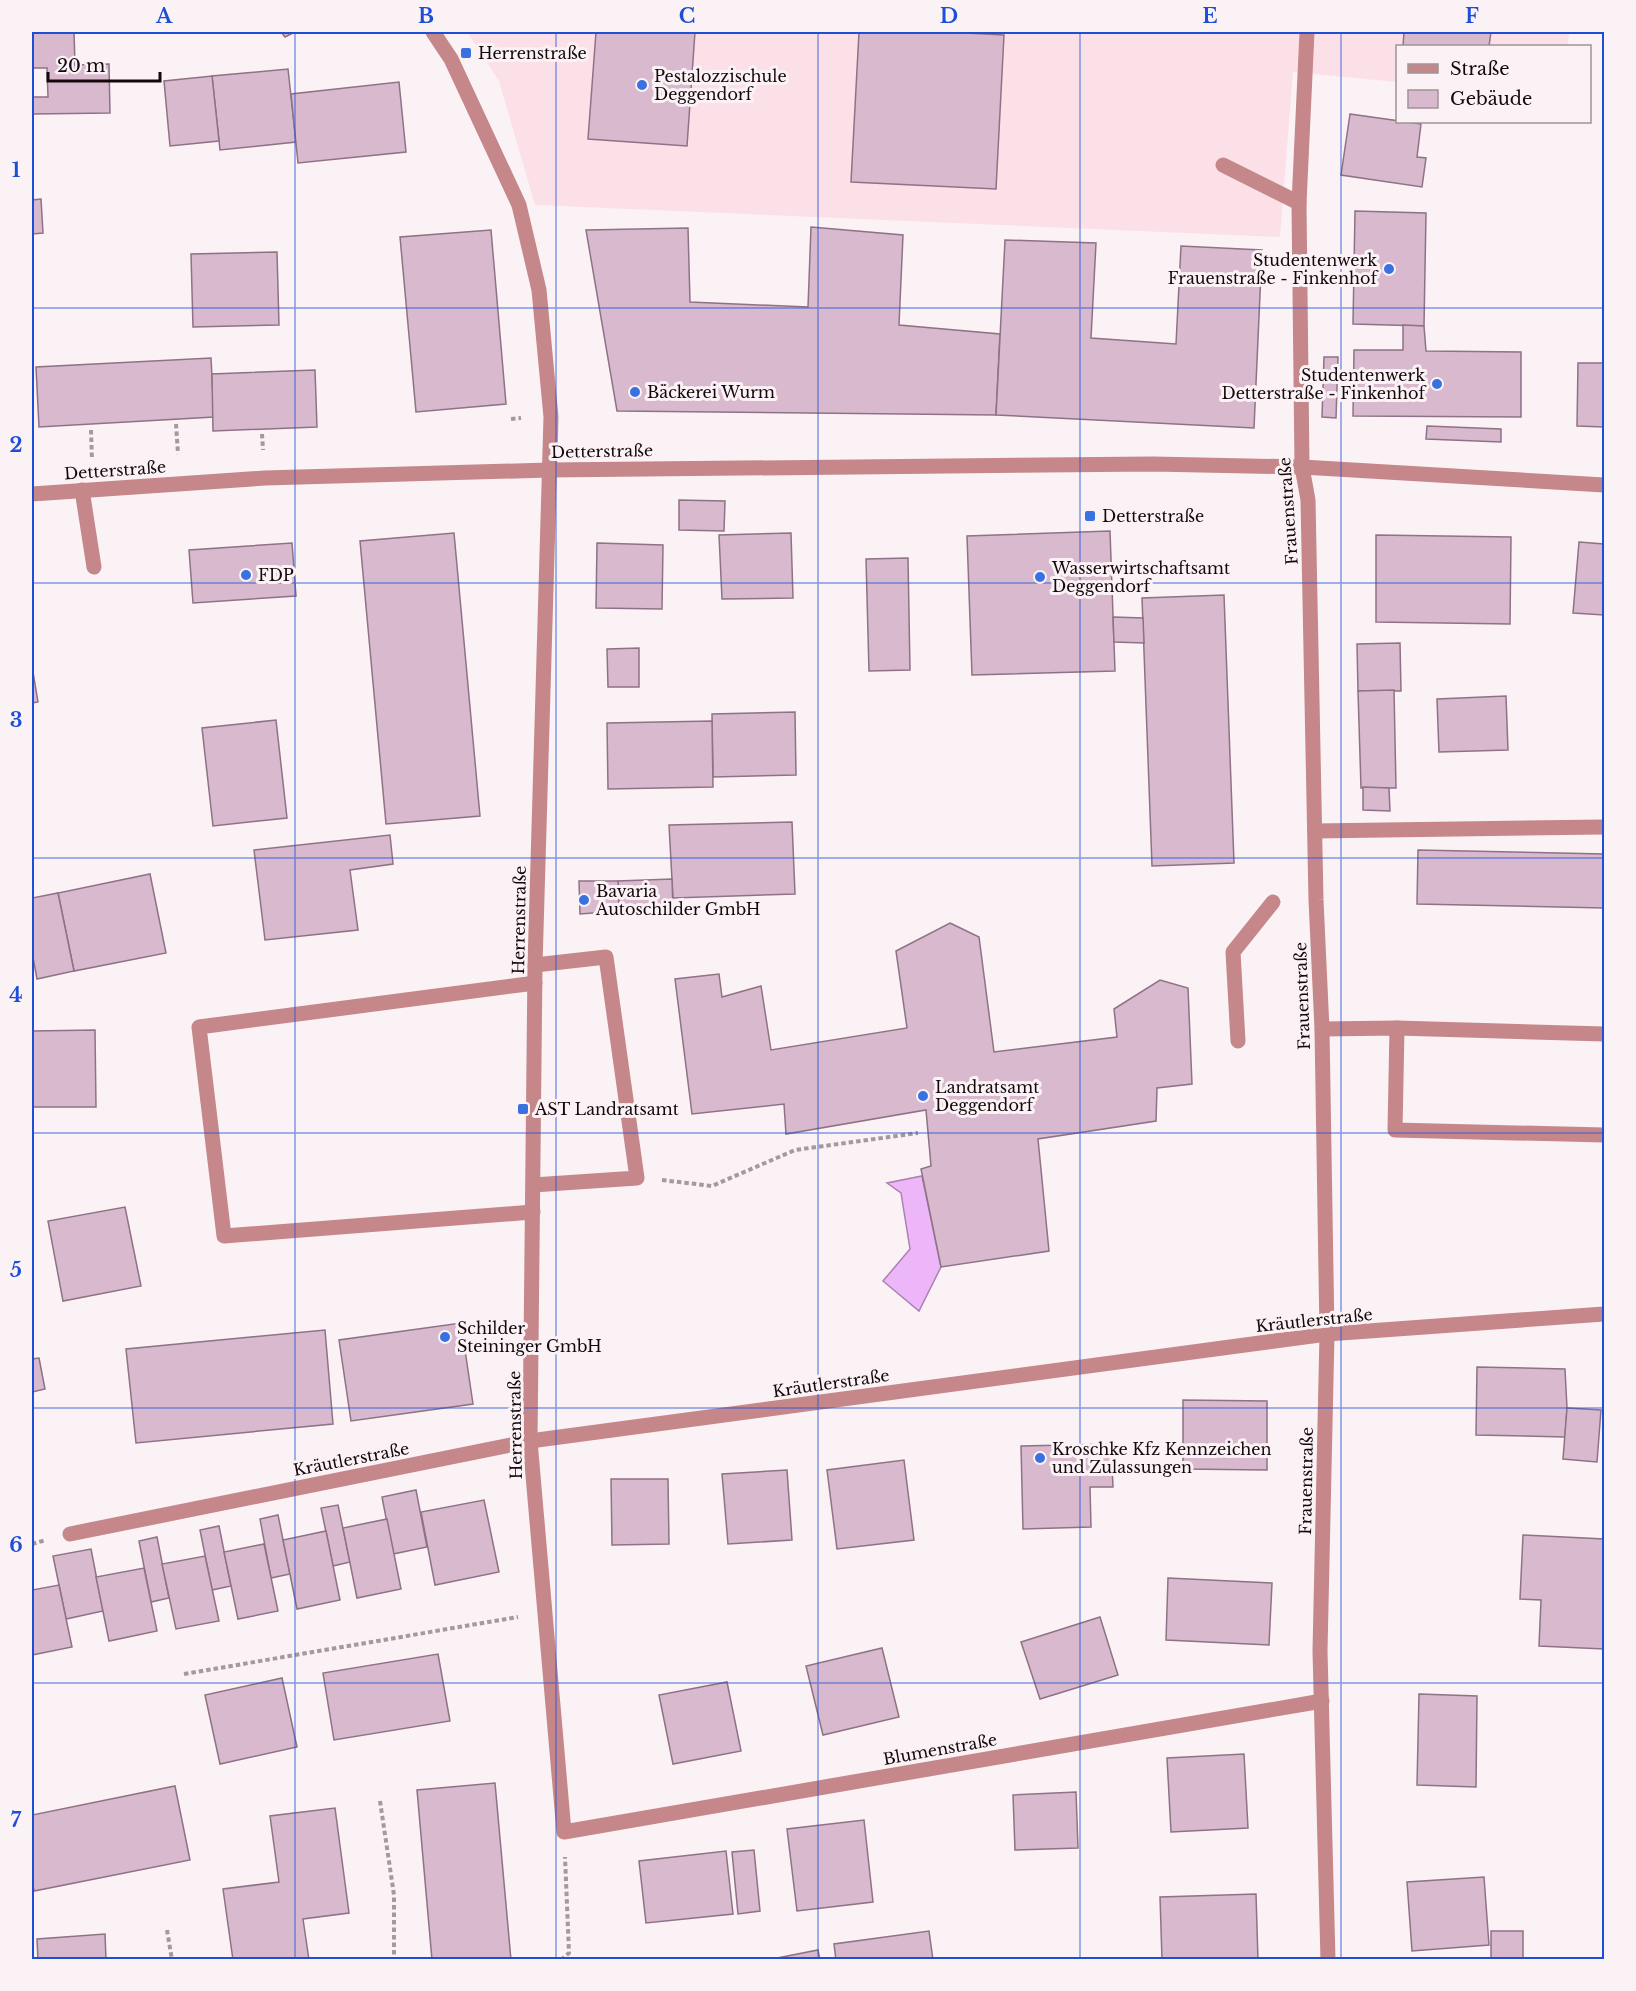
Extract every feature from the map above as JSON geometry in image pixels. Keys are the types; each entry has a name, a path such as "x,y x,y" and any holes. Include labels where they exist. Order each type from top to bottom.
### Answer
{"street":[{"name":"Herrenstraße","path":"433,32 451,59 519,205 539,290 551,417 536,965 530,1441 564,1833"},
{"name":"Frauenstraße","path":"1307,32 1299,203 1302,466 1308,500 1322,1029 1327,1334 1320,1651 1328,1959"},
{"path":"1223,165 1299,203"},
{"name":"Detterstraße","path":"32,494 265,478 549,470 1141,464 1302,466 1605,484"},
{"path":"82,490 94,567"},
{"path":"1315,831 1605,827"},
{"path":"1238,1041 1233,952 1273,902"},
{"path":"533,1185 637,1178 606,957 536,965"},
{"path":"533,1212 224,1236 200,1028 536,983"},
{"path":"1322,1029 1397,1028 1605,1034"},
{"path":"1397,1028 1395,1130 1605,1135"},
{"name":"Kräutlerstraße","path":"70,1534 530,1441 1327,1334 1605,1314"},
{"name":"Blumenstraße","path":"564,1833 1322,1701"}],"path":[{"path":"511,419 521,418"},
{"path":"177,424 178,453"},
{"path":"91,430 92,460"},
{"path":"262,434 263,450"},
{"path":"637,1178 712,1186 795,1150 918,1133"},
{"path":"184,1674 545,1612"},
{"path":"380,1801 394,1895 394,1959"},
{"path":"561,1959 569,1953 564,1833"},
{"path":"167,1930 172,1959"}],"shaded area":[{"path":"467,32 1569,32 1568,45 1396,45 1396,82 1293,72 1280,237 535,205 499,81"},
{"path":"922,1176 941,1267 919,1311 883,1281 910,1249 901,1193 887,1183"}],"building":[{"path":"32,32 74,32 75,65 109,64 110,113 32,114 32,97 48,97 47,68 32,68"},
{"path":"281,32 295,32 285,37"},
{"name":"Pestalozzischule Deggendorf","path":"596,32 695,32 687,146 588,139"},
{"path":"859,32 1004,35 996,189 851,182"},
{"path":"1404,32 1491,32 1489,45 1403,45"},
{"path":"288,69 296,142 220,150 212,76"},
{"path":"212,76 219,141 170,146 164,81"},
{"path":"399,82 406,152 298,163 291,94"},
{"path":"1350,114 1396,120 1396,123 1421,124 1417,157 1426,158 1422,187 1341,175"},
{"path":"41,199 43,233 32,234 32,200"},
{"name":"Studentenwerk Frauenstraße - Finkenhof","path":"1355,211 1426,213 1424,326 1353,324"},
{"path":"811,227 903,235 899,325 1000,334 996,415 617,411 586,230 688,228 690,302 808,307"},
{"path":"491,230 506,404 416,412 400,237"},
{"path":"1005,240 1096,243 1091,338 1176,344 1181,246 1262,250 1254,428 996,415"},
{"path":"277,252 279,325 193,327 191,254"},
{"name":"Studentenwerk Detterstraße - Finkenhof","path":"1403,325 1424,326 1426,351 1521,352 1521,417 1353,416 1354,350 1403,350"},
{"path":"1324,357 1338,357 1336,418 1322,417"},
{"path":"211,358 214,417 39,427 36,367"},
{"path":"1578,363 1604,363 1604,427 1577,426"},
{"path":"315,370 317,427 213,431 212,374"},
{"path":"1427,426 1501,429 1501,442 1426,439"},
{"path":"679,500 725,501 724,531 679,530"},
{"name":"Wasserwirtschaftsamt Deggendorf","path":"1110,531 1115,671 972,675 967,536"},
{"path":"454,533 480,816 386,824 360,541"},
{"path":"791,533 793,598 722,599 719,535"},
{"path":"1376,535 1511,537 1510,624 1376,622"},
{"path":"1579,542 1604,544 1604,615 1573,613"},
{"path":"292,543 296,596 193,603 189,550"},
{"path":"597,543 663,545 662,609 596,608"},
{"path":"908,558 910,670 869,671 866,559"},
{"path":"1224,595 1234,863 1152,866 1142,598"},
{"path":"1113,617 1143,618 1144,643 1114,642"},
{"path":"1400,643 1401,691 1358,691 1357,644"},
{"path":"639,648 639,687 608,687 607,649"},
{"path":"32,666 38,702 32,703"},
{"path":"1394,690 1396,788 1361,788 1358,691"},
{"path":"1506,696 1508,750 1439,752 1437,699"},
{"path":"795,712 796,775 713,777 712,714"},
{"path":"276,720 287,818 213,826 202,728"},
{"path":"712,721 713,787 608,789 607,723"},
{"path":"1363,787 1389,788 1390,811 1363,810"},
{"path":"792,822 795,894 673,898 669,825"},
{"path":"390,835 393,864 350,870 358,930 265,940 254,850"},
{"path":"1418,850 1604,854 1604,908 1417,904"},
{"path":"150,874 166,953 74,971 58,893"},
{"path":"672,879 673,910 619,911 618,881"},
{"path":"579,881 618,881 619,911 580,914"},
{"path":"58,893 74,971 37,979 32,952 32,898"},
{"name":"Landratsamt Deggendorf","path":"950,923 979,937 994,1052 1117,1037 1114,1009 1160,980 1188,988 1192,1084 1157,1088 1156,1121 1038,1139 1049,1251 941,1267 921,1169 931,1166 926,1110 786,1134 784,1104 692,1114 675,979 719,974 722,997 761,986 771,1050 907,1028 896,951"},
{"path":"95,1030 96,1107 32,1107 32,1031"},
{"path":"125,1207 141,1286 63,1301 48,1221"},
{"path":"461,1323 473,1404 351,1421 339,1340"},
{"path":"325,1330 333,1424 136,1443 126,1349"},
{"path":"39,1358 45,1389 32,1392 32,1359"},
{"path":"1477,1367 1565,1369 1567,1408 1565,1437 1476,1435"},
{"path":"1183,1400 1267,1401 1267,1470 1183,1469"},
{"path":"1567,1408 1601,1410 1597,1462 1563,1459"},
{"path":"1111,1444 1113,1487 1090,1487 1091,1527 1023,1529 1021,1446"},
{"path":"904,1460 914,1540 837,1549 827,1470"},
{"path":"787,1470 792,1540 728,1544 722,1474"},
{"path":"611,1479 668,1479 669,1544 612,1545"},
{"path":"416,1490 427,1547 393,1554 382,1497"},
{"path":"484,1500 499,1572 435,1585 421,1512"},
{"path":"338,1505 350,1562 333,1566 321,1508"},
{"path":"278,1515 290,1574 271,1578 260,1519"},
{"path":"387,1519 401,1589 357,1598 343,1528"},
{"path":"219,1526 231,1586 212,1590 200,1530"},
{"path":"326,1531 340,1600 297,1609 283,1540"},
{"path":"1523,1535 1604,1539 1604,1649 1539,1646 1541,1600 1520,1599"},
{"path":"157,1537 169,1598 151,1602 139,1541"},
{"path":"264,1544 278,1611 238,1619 224,1552"},
{"path":"91,1549 103,1611 66,1619 53,1556"},
{"path":"205,1556 219,1621 176,1629 162,1564"},
{"path":"144,1568 157,1631 109,1641 96,1577"},
{"path":"1168,1578 1272,1583 1269,1645 1166,1640"},
{"path":"59,1585 72,1647 32,1655 32,1590"},
{"path":"1100,1617 1118,1675 1040,1699 1021,1642"},
{"path":"882,1648 899,1717 823,1735 806,1666"},
{"path":"438,1654 450,1721 334,1740 323,1673"},
{"path":"282,1678 297,1747 220,1764 205,1695"},
{"path":"727,1682 741,1751 673,1764 659,1695"},
{"path":"1419,1694 1477,1696 1476,1787 1417,1785"},
{"path":"1244,1754 1248,1828 1171,1832 1167,1758"},
{"path":"495,1783 511,1960 432,1960 417,1790"},
{"path":"175,1786 190,1860 34,1891 32,1815"},
{"path":"1076,1792 1078,1848 1015,1850 1013,1795"},
{"path":"335,1808 349,1913 303,1919 309,1960 233,1960 223,1889 279,1882 270,1816"},
{"path":"864,1820 873,1902 797,1911 787,1829"},
{"path":"754,1850 760,1911 738,1914 732,1852"},
{"path":"726,1851 733,1914 646,1923 639,1861"},
{"path":"1484,1877 1489,1945 1412,1951 1407,1882"},
{"path":"1256,1894 1258,1960 1162,1960 1160,1897"},
{"path":"929,1931 933,1960 836,1960 834,1944"},
{"path":"1491,1931 1523,1931 1523,1960 1491,1960"},
{"path":"105,1934 106,1960 38,1960 37,1939"},
{"path":"818,1950 820,1960 767,1960"}],"place":[{"name":"Herrenstraße","path":"466,53"},
{"name":"Pestalozzischule Deggendorf","path":"642,85"},
{"name":"Studentenwerk Frauenstraße - Finkenhof","path":"1389,269"},
{"name":"Studentenwerk Detterstraße - Finkenhof","path":"1437,384"},
{"name":"Bäckerei Wurm","path":"635,392"},
{"name":"Detterstraße","path":"1090,516"},
{"name":"FDP","path":"246,575"},
{"name":"Wasserwirtschaftsamt Deggendorf","path":"1040,577"},
{"name":"Bavaria Autoschilder GmbH","path":"584,900"},
{"name":"Landratsamt Deggendorf","path":"923,1096"},
{"name":"AST Landratsamt","path":"523,1109"},
{"name":"Schilder Steininger GmbH","path":"445,1337"},
{"name":"Kroschke Kfz Kennzeichen und Zulassungen","path":"1040,1458"}]}
